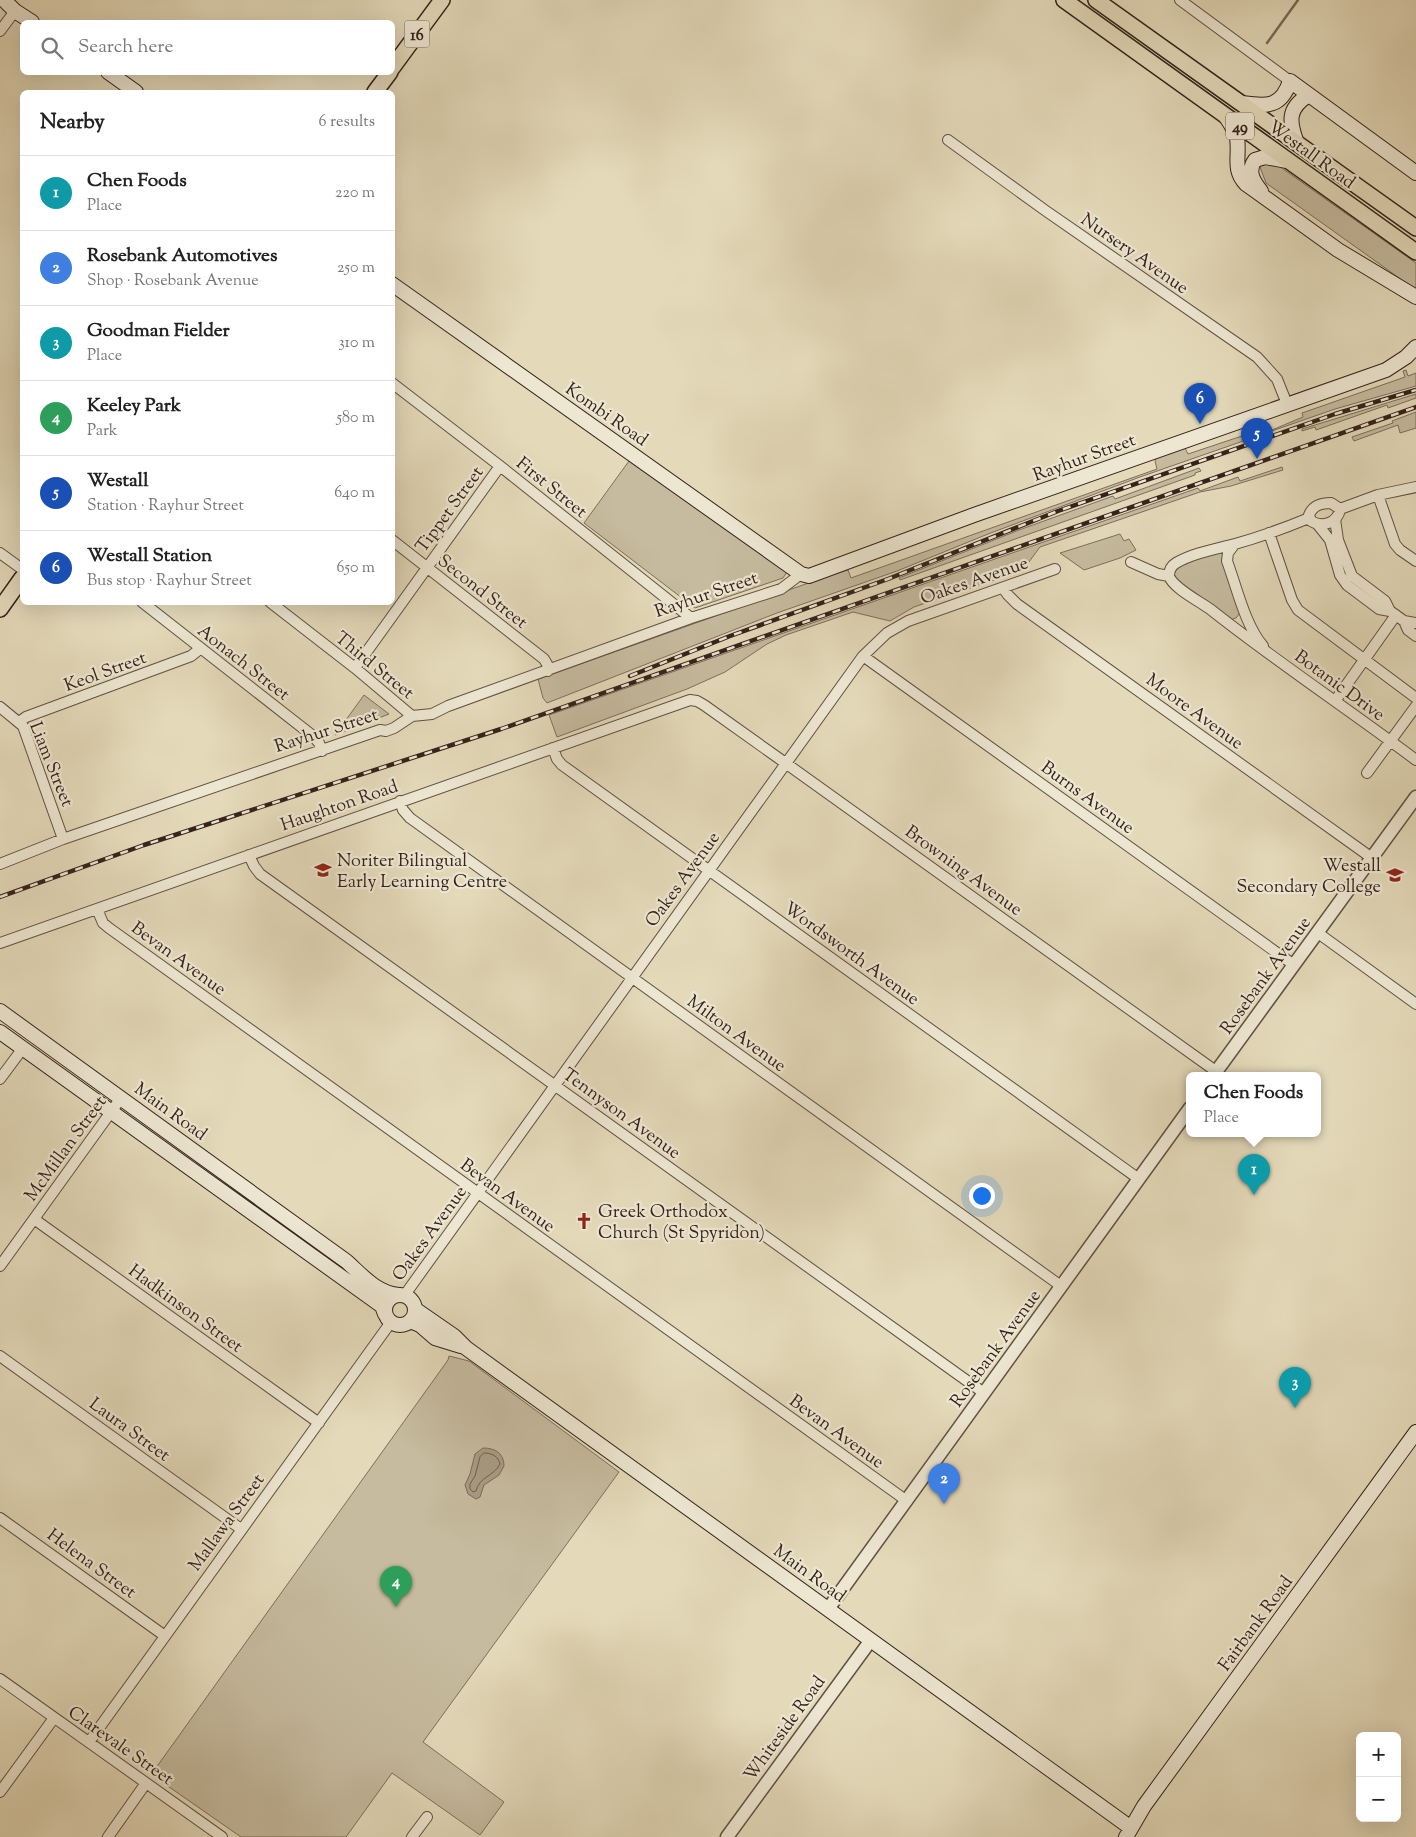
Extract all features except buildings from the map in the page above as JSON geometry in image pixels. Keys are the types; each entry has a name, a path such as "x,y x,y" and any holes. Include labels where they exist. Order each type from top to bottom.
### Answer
{"main road":[{"path":"4,0 15,11 29,20"},
{"name":"16","path":"395,51 432,0"},
{"name":"16","path":"395,64 442,0"},
{"name":"Westall Road","path":"1064,0 1416,252"},
{"name":"Westall Road","path":"1096,0 1416,228"},
{"path":"112,75 133,90"},
{"path":"366,90 378,75"},
{"path":"376,90 388,75"},
{"path":"1241,102 1264,105 1276,102 1286,92 1290,81 1416,173"},
{"path":"1297,143 1291,124 1292,114 1299,102 1309,95"},
{"path":"1224,114 1233,127 1237,138 1237,164 1241,179 1338,250 1416,297"},
{"path":"1273,202 1256,183 1251,173 1252,164 1255,160 1265,157 1290,162"},
{"name":"Kombi Road","path":"395,286 801,574"},
{"name":"Rayhur Street","path":"801,574 809,576 818,573 974,515 1386,370 1406,357 1416,346"},
{"path":"0,596 20,572"},
{"path":"0,609 20,574"},
{"name":"Main Road","path":"0,1011 346,1261 377,1289 385,1293 401,1296"},
{"name":"Main Road","path":"0,1032 382,1306 388,1318"},
{"path":"59,1074 68,1060"},
{"path":"242,1205 251,1192"},
{"path":"401,1296 411,1301 412,1315 400,1325 388,1318 386,1304 394,1297 401,1296"},
{"name":"Main Road","path":"412,1315 435,1338 466,1348 871,1640 1129,1832"},
{"name":"Fairbank Road","path":"1129,1832 1144,1806 1416,1432"}],"street":[{"path":"1180,0 1290,81"},
{"path":"0,32 15,11"},
{"name":"Nursery Avenue","path":"948,140 1046,211 1257,357 1277,379 1287,404"},
{"name":"First Street","path":"395,385 691,618"},
{"name":"Tippet Street","path":"355,668 500,466"},
{"path":"1340,509 1378,495 1416,487"},
{"path":"1378,495 1395,544 1416,561"},
{"path":"1308,518 1313,508 1322,504 1331,503 1340,509"},
{"path":"1308,518 1318,524 1328,523 1335,519 1340,509"},
{"path":"1169,576 1170,569 1176,563 1223,546 1269,533 1308,518"},
{"path":"1335,519 1338,540 1351,575 1385,601 1408,630 1416,636"},
{"path":"1318,524 1330,540 1338,568 1347,585 1379,609 1416,623"},
{"path":"1269,533 1292,600 1298,610 1416,698"},
{"name":"Second Street","path":"395,542 544,659 548,671"},
{"name":"Botanic Drive","path":"1234,544 1227,558 1256,637 1270,653"},
{"path":"0,553 20,568"},
{"name":"Botanic Drive","path":"1131,562 1158,574 1169,576 1174,584 1204,604 1257,646 1270,653 1416,760"},
{"name":"Oakes Avenue","path":"401,1296 478,1193 863,656 887,633 908,621 1055,569"},
{"name":"Rayhur Street","path":"0,864 63,839 380,730 386,731 412,716 432,714 448,706 691,618 781,589 801,574"},
{"name":"Moore Avenue","path":"1003,588 1017,604 1372,858"},
{"name":"Aonach Street","path":"146,605 312,736 319,743 322,751"},
{"name":"Third Street","path":"274,605 355,668 412,716"},
{"path":"1229,624 1238,620 1245,611"},
{"path":"1335,701 1397,615"},
{"name":"Keol Street","path":"19,722 26,717 192,656 201,648"},
{"name":"Burns Avenue","path":"863,656 1294,965"},
{"name":"Browning Avenue","path":"690,700 698,701 786,763 1212,1072"},
{"name":"Haughton Road","path":"0,943 690,700"},
{"path":"1367,773 1416,706"},
{"name":"Liam Street","path":"0,707 22,726 63,839"},
{"name":"Wordsworth Avenue","path":"553,748 557,759 562,765 1139,1179"},
{"name":"Rosebank Avenue","path":"1216,1072 1416,797"},
{"name":"Milton Avenue","path":"400,801 403,810 410,818 1061,1286"},
{"name":"Tennyson Avenue","path":"249,855 260,874 984,1393"},
{"name":"Bevan Avenue","path":"97,909 103,923 109,928 907,1501"},
{"path":"1318,933 1416,1004"},
{"path":"0,1079 23,1048"},
{"name":"McMillan Street","path":"0,1266 121,1098"},
{"name":"Rosebank Avenue","path":"828,1609 1186,1114"},
{"name":"Hadkinson Street","path":"34,1219 319,1423"},
{"name":"Mallawa Street","path":"89,1742 319,1423 388,1318"},
{"name":"Laura Street","path":"0,1356 242,1529"},
{"name":"Helena Street","path":"0,1518 165,1636"},
{"name":"Whiteside Road","path":"726,1837 871,1640"},
{"name":"Clarevale Street","path":"0,1679 222,1837"},
{"path":"0,1792 54,1718"},
{"path":"108,1837 146,1783"},
{"path":"412,1837 427,1817"}],"shaded area":[{"path":"1265,162 1276,164 1416,263 1416,290 1266,183 1260,167"},
{"path":"1406,370 1408,376 1416,373 1416,386 1335,409 1140,477 988,534 897,571 777,613 547,703 543,698 538,679 831,575 848,570 851,578 1157,469 1155,461 1157,456 1184,446 1188,454 1269,427 1272,430 1303,417 1302,413 1405,377 1403,371"},
{"path":"1416,394 1416,398 1388,408 1387,405 1316,430 1315,427 1302,431 1302,429"},
{"path":"1416,412 1416,428 1400,433 1398,425 1354,441 1352,437 1393,423 1392,421"},
{"path":"629,461 787,572 783,578 695,608 584,523"},
{"path":"1282,467 1283,470 1231,486 1200,492 1040,547 1023,570 914,607 890,621 853,612 786,635 767,644 725,672 687,689 557,737 549,715 1198,488 1200,491 1238,477 1240,481"},
{"path":"1199,468 1201,471 1195,473 1195,475 900,580 899,578 1019,530 1113,496 1115,499"},
{"path":"1120,534 1124,541 1129,539 1136,550 1120,558 1084,570 1060,553"},
{"path":"1224,548 1240,613 1236,618 1230,620 1175,583 1172,570 1174,567"},
{"path":"364,695 389,714 335,735"},
{"path":"449,1356 469,1361 619,1472 423,1742 504,1802 480,1835 392,1773 346,1837 241,1837 162,1782 153,1772 448,1360"}],"water":[{"path":"483,1448 498,1452 504,1461 504,1466 499,1475 484,1485 480,1497 476,1499 468,1494 465,1485 475,1454"}],"waterway":[{"path":"1267,43 1298,0"}],"railway":[{"path":"630,676 730,636 888,579 1058,511 1335,414 1416,390"},
{"path":"0,897 144,845 501,729 1416,407"}],"place":[{"name":"Westall Station","path":"1200,424"},
{"name":"Westall","path":"1257,459"},
{"name":"Noriter Bilingual Early Learning Centre","path":"323,870"},
{"name":"Westall Secondary College","path":"1395,875"},
{"name":"Chen Foods","path":"1254,1195"},
{"name":"Greek Orthodox Church (St Spyridon)","path":"584,1221"},
{"name":"Goodman Fielder","path":"1295,1408"},
{"name":"Rosebank Automotives","path":"944,1504"},
{"name":"Keeley Park","path":"396,1607"}]}
